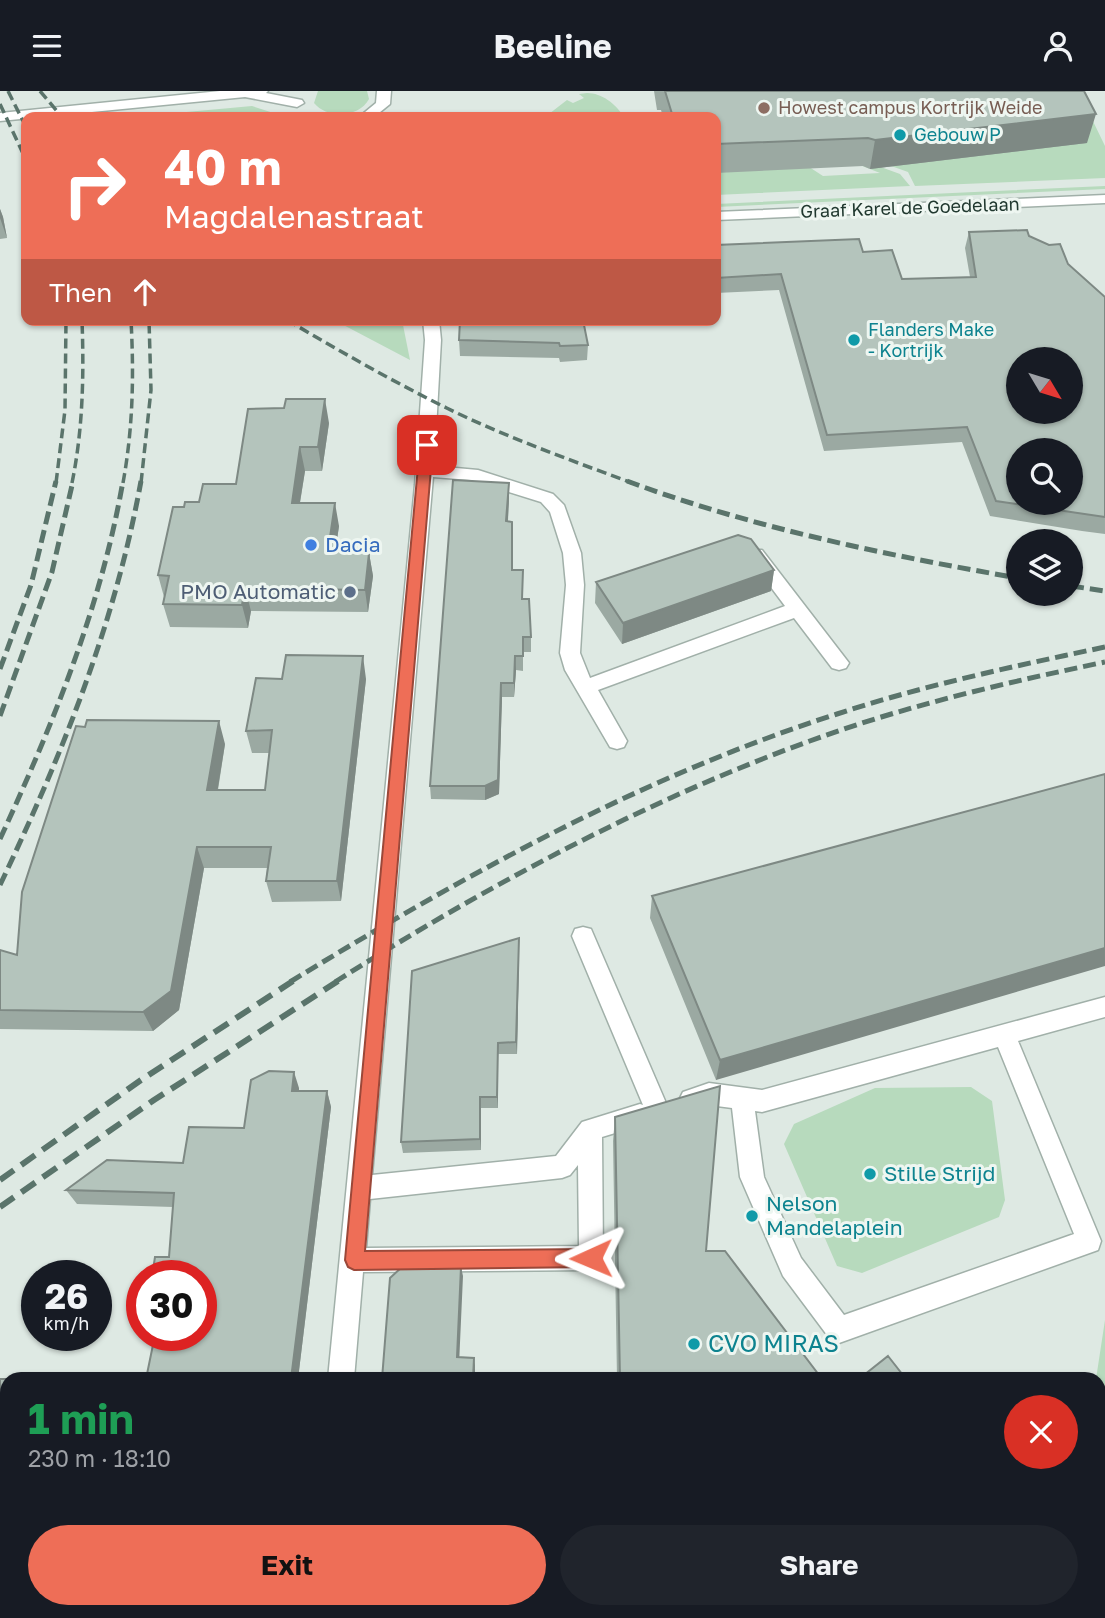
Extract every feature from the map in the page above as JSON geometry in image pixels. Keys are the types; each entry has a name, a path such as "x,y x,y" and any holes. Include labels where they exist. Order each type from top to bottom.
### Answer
{"street":[{"path":"377,112 383,104 384,91"},
{"path":"51,112 256,92 299,97"},
{"path":"0,117 21,115"},
{"name":"Graaf Karel de Goedelaan","path":"721,216 1105,199"},
{"path":"342,1372 389,887 425,471 432,326"},
{"path":"425,471 472,474 547,498 558,509 572,552 575,591 570,653 575,670 617,741"},
{"path":"735,547 755,553 839,663"},
{"path":"575,591 597,591"},
{"path":"586,687 798,609"},
{"path":"583,936 657,1110"},
{"path":"361,1188 562,1167 590,1131 709,1094 762,1101 1105,1007"},
{"path":"742,1098 752,1177 792,1266 839,1330 1089,1241 1004,1034"},
{"path":"354,1260 591,1258 590,1131"}],"green space":[{"path":"318,91 367,91 369,99 353,112 327,112 314,103"},
{"path":"579,94 598,95 608,100 620,112 551,112 567,100 573,103 584,98"},
{"path":"252,106 271,112 187,112"},
{"path":"1089,113 1105,146 1105,178 915,186 908,172 880,162"},
{"path":"781,132 813,135 832,142 867,162 900,174 910,186 721,195 721,139","holes":["837,156 880,173 823,176 803,163"]},
{"path":"1105,186 1105,189 721,207 721,204"},
{"path":"345,326 403,326 410,360"},
{"path":"971,1087 992,1101 1005,1200 999,1217 862,1273 837,1266 784,1144 794,1124 875,1088"},
{"path":"1105,1320 1105,1372 1097,1372"}],"building":[{"name":"Gebouw P","path":"665,91 1084,91 1096,114 875,140 868,138 721,144 721,112 671,112"},
{"path":"1027,230 1029,236 1049,245 1060,244 1068,264 1105,297 1105,517 1083,514 1083,438 1006,438 1006,502 996,501 967,427 827,435 781,274 721,278 721,245 859,239 863,252 892,250 902,279 976,277 969,232"},
{"path":"460,326 584,326 588,345 560,346 559,343 459,340"},
{"path":"286,399 325,399 318,447 300,447 292,503 335,503 330,537 369,553 365,590 245,588 242,605 163,604 169,576 158,575 173,507 184,507 185,502 199,502 203,484 236,484 248,409 284,408"},
{"path":"453,480 509,483 506,521 512,522 512,570 523,570 522,599 529,599 531,637 523,637 523,656 515,656 514,683 501,683 498,780 485,786 430,786"},
{"path":"738,535 751,539 774,570 623,623 596,582"},
{"path":"286,655 363,656 337,881 266,881 271,847 197,847 171,991 143,1012 0,1010 0,950 17,955 22,892 76,726 85,727 87,720 219,721 207,790 265,790 272,730 246,731 256,678 282,679"},
{"path":"1105,774 1105,948 720,1060 652,896"},
{"path":"519,938 516,1042 498,1043 497,1097 480,1097 480,1139 401,1142 412,971"},
{"path":"269,1071 294,1072 292,1091 327,1091 292,1372 147,1372 152,1351 217,1351 217,1260 155,1260 155,1257 169,1257 174,1193 66,1190 107,1160 183,1163 189,1127 244,1128 251,1080"},
{"path":"720,1086 706,1251 725,1251 817,1372 620,1372 615,1117"},
{"path":"402,1267 461,1267 457,1357 474,1358 473,1372 383,1372 390,1278"},
{"path":"888,1356 901,1372 868,1372"}],"railway":[{"path":"8,91 21,117"},
{"path":"40,91 58,112"},
{"path":"0,104 21,149"},
{"path":"56,483 65,410 66,326"},
{"path":"72,483 82,402 82,326"},
{"path":"123,483 132,402 131,326"},
{"path":"141,483 151,390 149,326"},
{"path":"298,326 457,413 632,483"},
{"path":"0,669 31,585 56,481"},
{"path":"0,716 52,572 73,481"},
{"path":"0,839 73,664 102,574 123,481"},
{"path":"0,885 45,787 84,688 117,586 141,481"},
{"path":"627,481 723,513 820,539 1006,576"},
{"path":"1083,588 1105,591"},
{"path":"290,982 488,867 556,831 694,767 765,739 903,694 1105,647"},
{"path":"335,982 530,867 598,832 737,769 878,718 991,687 1105,662"},
{"path":"0,1180 141,1080 293,981"},
{"path":"0,1207 154,1100 338,981"}],"place":[{"name":"Howest campus Kortrijk Weide","path":"764,108"},
{"name":"Gebouw P","path":"900,135"},
{"name":"Flanders Make - Kortrijk","path":"854,340"},
{"name":"Dacia","path":"311,545"},
{"name":"PMO Automatic","path":"350,592"},
{"name":"Stille Strijd","path":"870,1174"},
{"name":"Nelson Mandelaplein","path":"752,1216"},
{"name":"CVO MIRAS","path":"694,1344"}],"route":[{"path":"427,445 354,1260 591,1258"}]}
